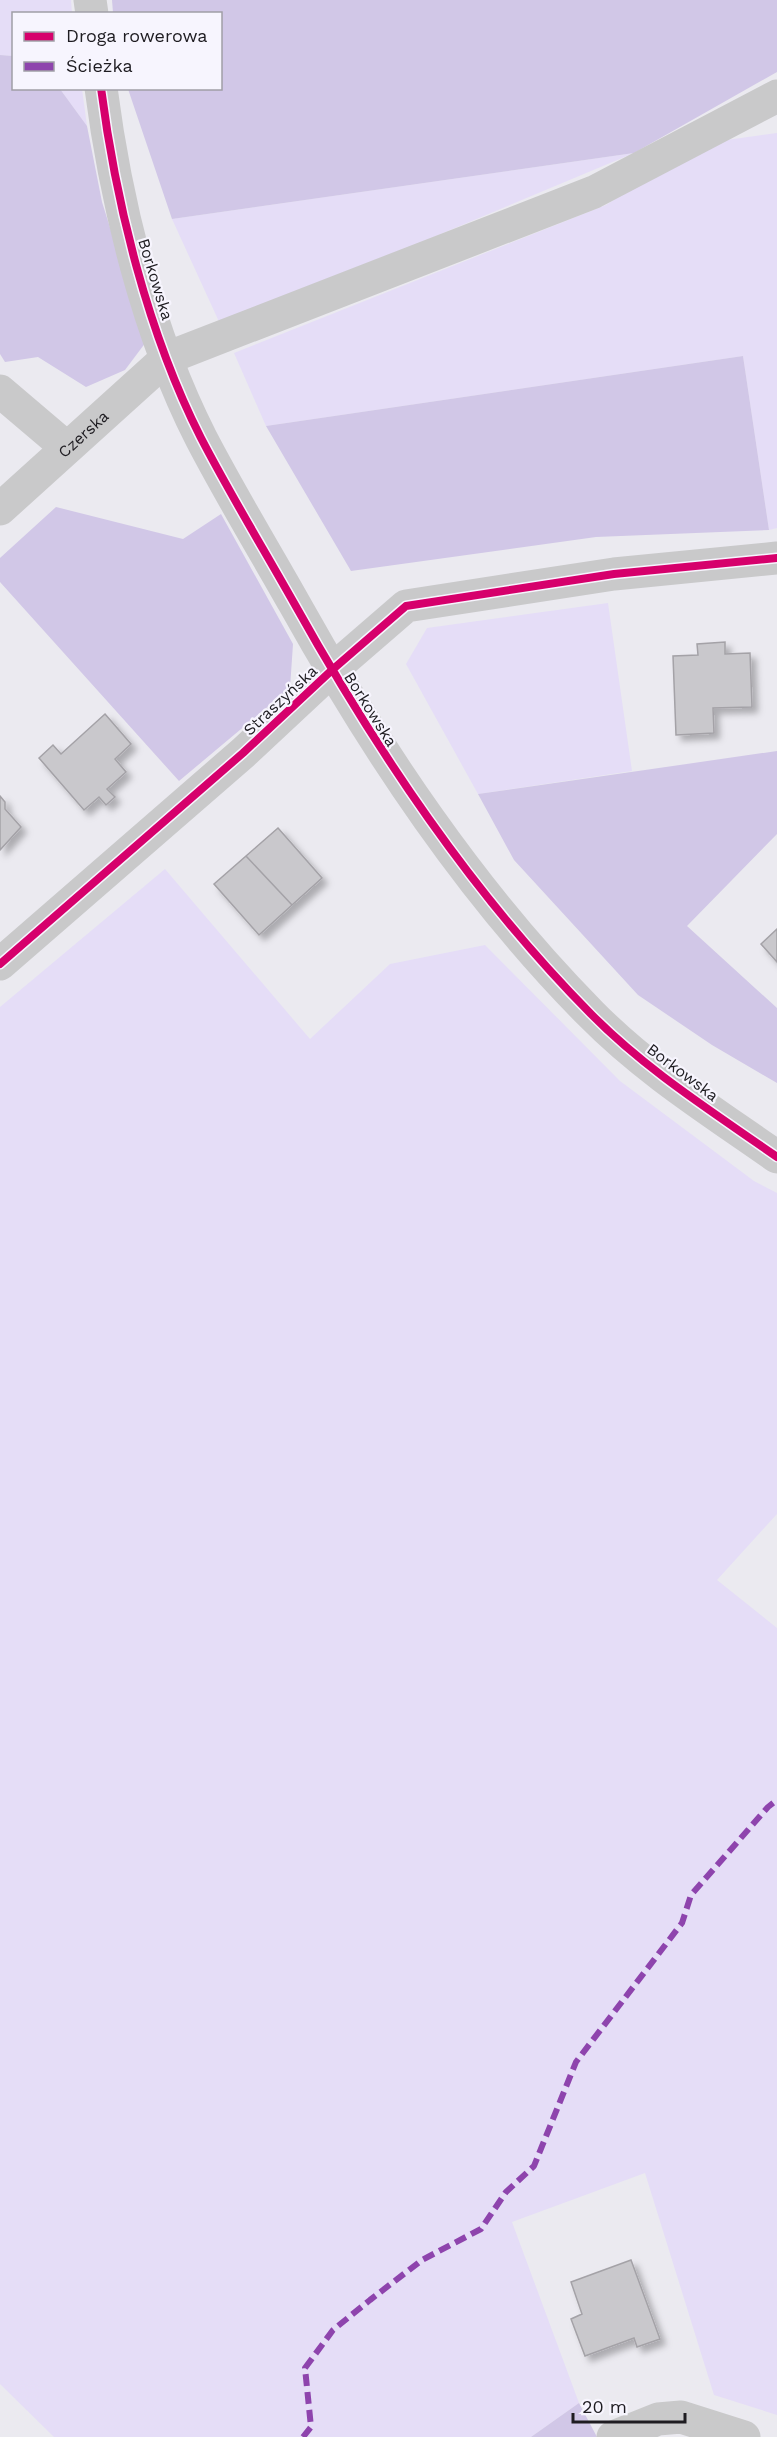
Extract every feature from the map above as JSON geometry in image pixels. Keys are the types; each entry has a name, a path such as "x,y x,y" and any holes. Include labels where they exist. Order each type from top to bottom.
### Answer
{"street":[{"name":"Borkowska","path":"101,90 116,176 135,258 167,358 201,437 332,670 386,758 484,891 592,1015 664,1078 777,1157"},
{"path":"167,358 594,192 777,96"},
{"name":"Czerska","path":"0,509 167,358"},
{"path":"0,391 67,447"},
{"name":"Straszyńska","path":"0,964 243,753 332,670 406,606 614,573 777,558"},
{"path":"613,2437 658,2419 681,2417 744,2437"}],"shaded area":[{"path":"0,0 71,0 72,12 12,12 12,56 0,55"},
{"path":"112,0 777,0 777,72 634,153 172,219 128,90 222,90 222,12 113,12"},
{"path":"0,55 12,56 12,90 61,90 87,126 102,202 146,342 125,370 86,387 38,357 5,362 0,354"},
{"path":"61,90 82,90 87,126"},
{"path":"777,133 777,528 769,530 743,356 266,426 234,353 606,205 705,143"},
{"path":"634,153 221,326 172,219"},
{"path":"743,356 769,530 596,537 351,571 266,426"},
{"path":"56,507 183,539 221,514 293,644 290,688 179,781 0,582 0,558"},
{"path":"608,603 632,771 478,794 406,664 427,628"},
{"path":"777,751 777,834 687,926 777,1008 777,1083 712,1045 638,995 514,860 478,794"},
{"path":"165,869 310,1039 390,964 485,945 620,1081 754,1181 777,1193 777,1514 717,1580 777,1628 777,2415 714,2395 645,2173 512,2222 579,2403 531,2437 54,2437 0,2384 0,1007"},
{"path":"579,2403 597,2437 531,2437"}],"building":[{"path":"725,642 725,654 750,653 752,707 713,708 714,733 676,735 673,656 698,655 697,644"},
{"path":"105,714 131,744 115,759 126,772 107,789 115,797 106,805 99,797 84,810 39,758 53,745 61,754"},
{"path":"0,796 5,802 5,809 21,827 0,850"},
{"path":"278,828 322,878 292,905 246,856"},
{"path":"246,856 292,905 259,935 214,884"},
{"path":"777,929 777,962 761,944"},
{"path":"631,2260 660,2339 637,2347 634,2338 585,2356 571,2319 582,2314 571,2282"}],"marked path":[{"path":"303,2437 311,2427 305,2368 333,2330 422,2260 481,2229 506,2192 534,2166 576,2062 682,1923 691,1895 768,1807 777,1800"}],"cycle path":[{"path":"101,90 125,222 137,268 165,356 182,398 223,480 358,712 466,870 547,968 634,1054 777,1157"},
{"path":"0,964 243,753 332,670 406,606 614,574 777,558"}]}
